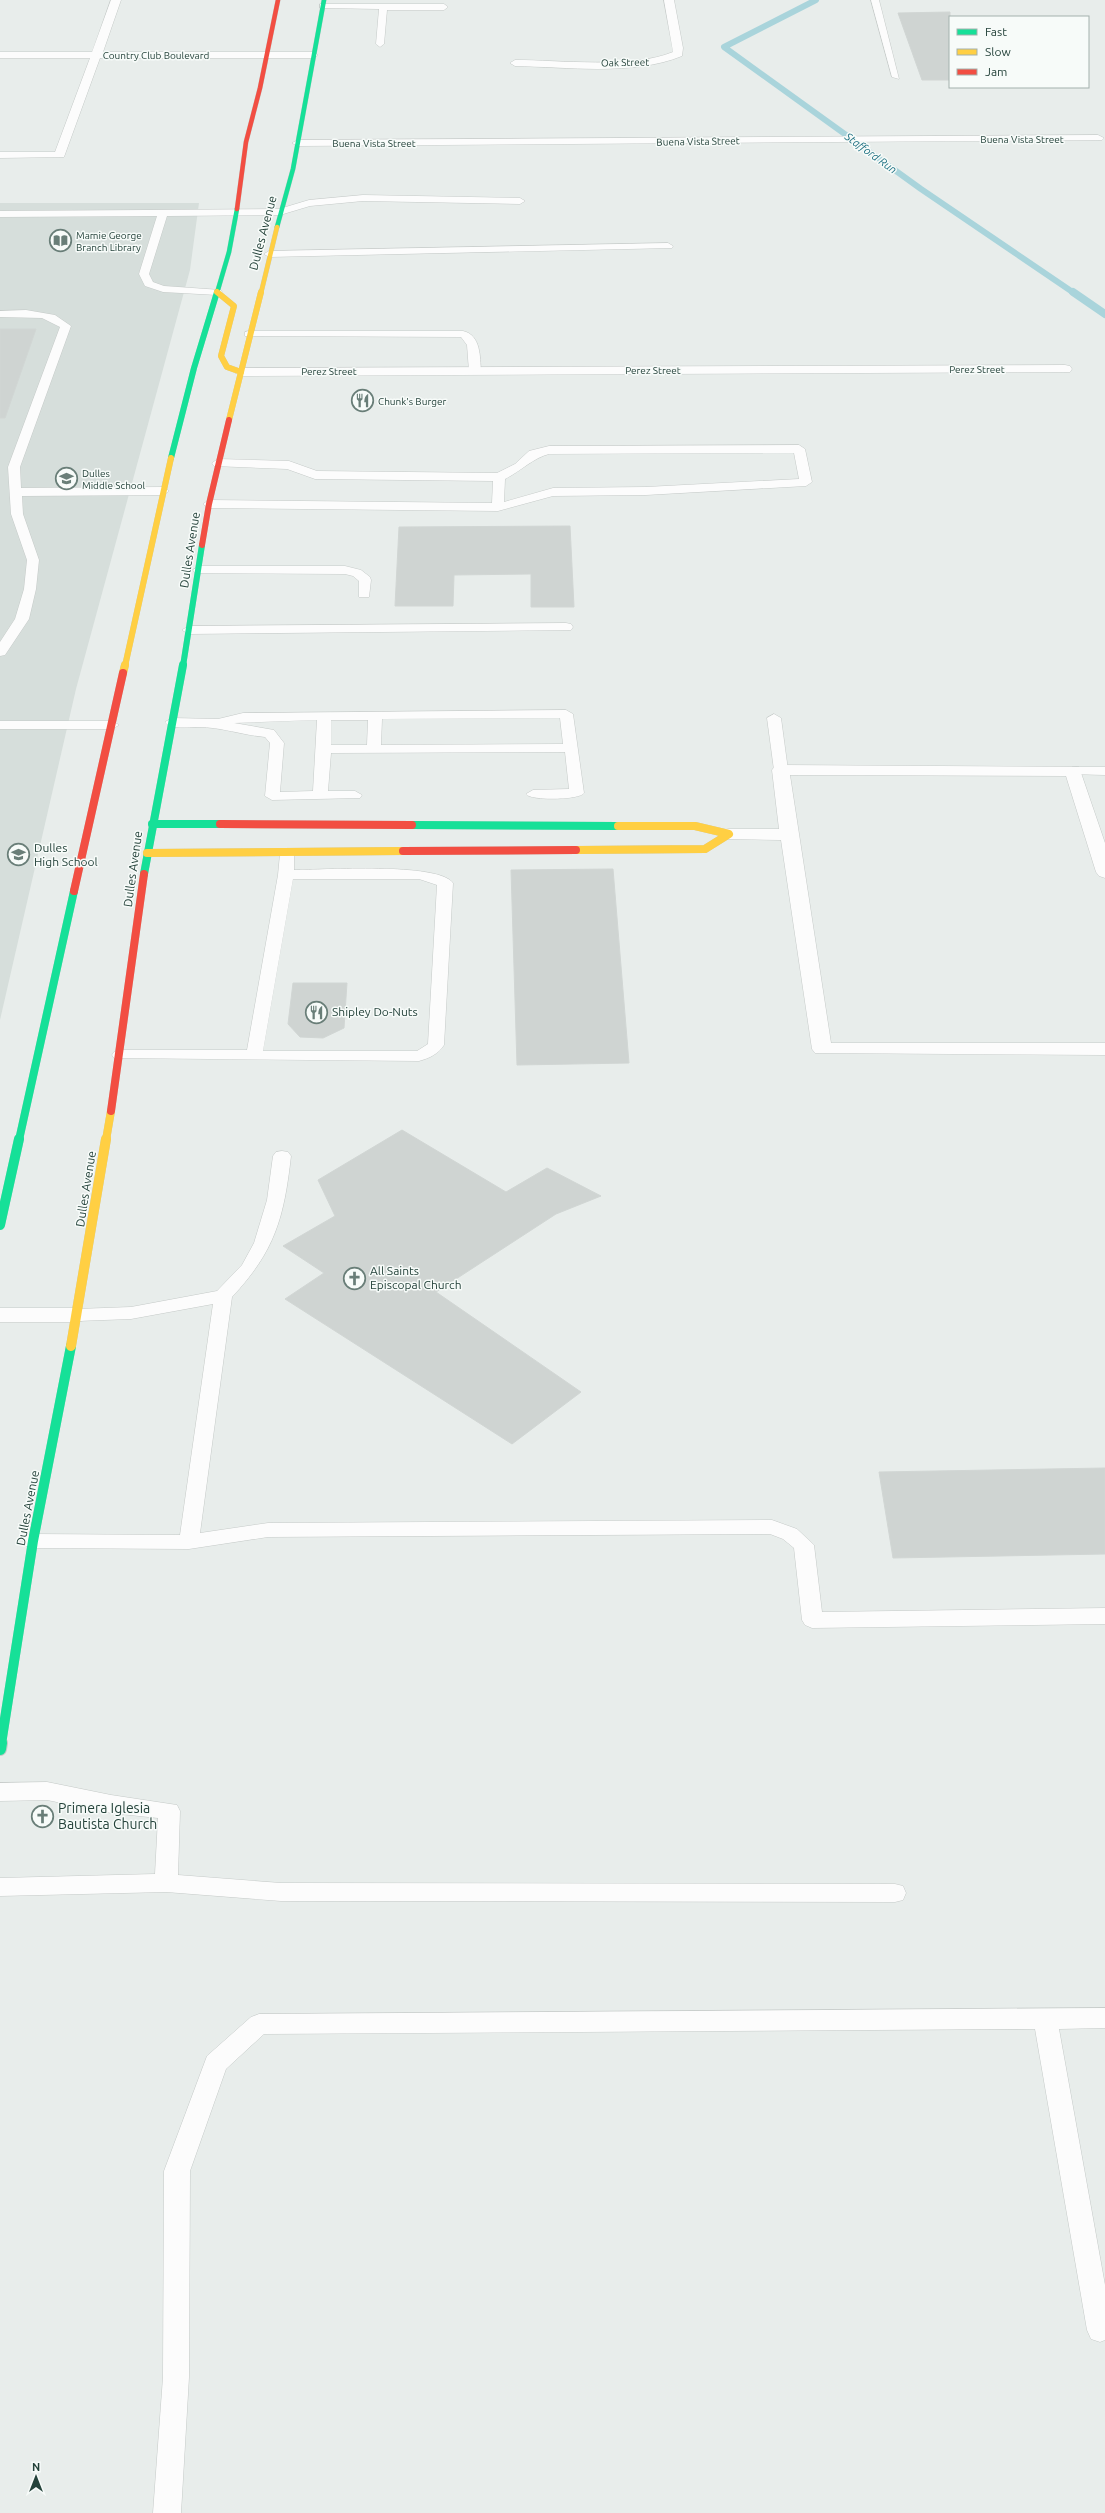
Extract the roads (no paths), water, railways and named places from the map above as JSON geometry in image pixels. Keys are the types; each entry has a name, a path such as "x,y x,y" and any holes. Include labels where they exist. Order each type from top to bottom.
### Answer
{"main road":[{"path":"0,1225 163,491 194,368 217,292 237,213 246,142 260,88 278,0"},
{"name":"Dulles Avenue","path":"0,1748 34,1542 77,1315 120,1055 147,853 190,630 209,504 249,334 298,143 306,68 313,55 324,3"},
{"path":"217,292 234,306 221,356 226,367 241,372"},
{"path":"152,824 695,826 729,834"},
{"path":"147,853 287,854 705,849 729,834"}],"street":[{"path":"0,155 60,155 116,0"},
{"name":"Oak Street","path":"516,63 648,62 672,58 678,54 678,48 669,0"},
{"name":"Country Club Boulevard","path":"0,55 313,55"},
{"name":"Country Club Boulevard","path":"76,68 106,68"},
{"path":"250,68 279,68"},
{"name":"Buena Vista Street","path":"298,143 1098,138"},
{"name":"Perez Street","path":"241,372 1065,369"},
{"path":"1105,872 1073,771 781,770 789,835 822,1049 1105,1049"},
{"path":"729,834 789,835"},
{"path":"0,1315 77,1315"}],"lane":[{"path":"875,0 896,77"},
{"path":"324,3 383,7 444,7"},
{"path":"380,44 383,7"},
{"path":"0,214 280,212 309,202 333,202 363,198 520,201"},
{"path":"163,213 144,274 149,284 163,289 217,292"},
{"path":"269,254 668,246"},
{"path":"0,314 38,313 59,318 66,326 14,467 14,492 17,514 33,560 30,589 22,619 2,647"},
{"path":"249,334 463,334 468,336 472,342 475,371"},
{"path":"209,504 498,507 553,492 646,491 806,482 799,449 549,450 533,454 519,467 498,477 315,475 289,465 218,463"},
{"path":"0,465 14,467"},
{"path":"498,477 498,507"},
{"path":"14,492 163,491"},
{"path":"199,570 345,570 357,573 365,580 364,594"},
{"path":"190,630 566,627"},
{"path":"172,722 218,722 243,717 375,715 422,732 509,732 566,714 577,793 532,794"},
{"path":"320,796 324,750 324,715"},
{"path":"374,749 375,715"},
{"path":"774,718 781,770"},
{"path":"218,722 245,731 269,733 277,743 272,796 355,795"},
{"path":"0,725 112,724"},
{"path":"324,750 374,749 422,732 509,732 571,748"},
{"path":"1073,771 1105,771"},
{"path":"254,1055 273,939 286,875 287,854"},
{"path":"120,1055 419,1056 429,1052 436,1044 445,883 435,877 419,874 286,875"},
{"path":"188,1542 223,1296 248,1269 263,1244 277,1201 282,1156"},
{"path":"77,1315 130,1313 223,1296"},
{"path":"34,1542 188,1542 268,1530 772,1527 790,1534 804,1545 812,1620 1105,1616"},
{"path":"0,1792 47,1791 111,1804 169,1811 166,1883"},
{"path":"0,1887 166,1883 281,1892 894,1893"},
{"path":"1045,2018 1100,2330"},
{"path":"167,2513 176,2377 178,2171 216,2063 258,2024 1105,2018"}],"waterway":[{"name":"Stafford Run","path":"816,0 724,47 921,189 1074,293"},
{"name":"Stafford Run","path":"1073,292 1105,314"}],"place":[{"name":"Mamie George Branch Library","path":"60,241"},
{"name":"Chunk's Burger","path":"363,401"},
{"name":"Dulles Middle School","path":"67,479"},
{"name":"Dulles High School","path":"19,855"},
{"name":"Shipley Do-Nuts","path":"316,1012"},
{"name":"All Saints Episcopal Church","path":"355,1278"},
{"name":"Primera Iglesia Bautista Church","path":"43,1816"}]}
